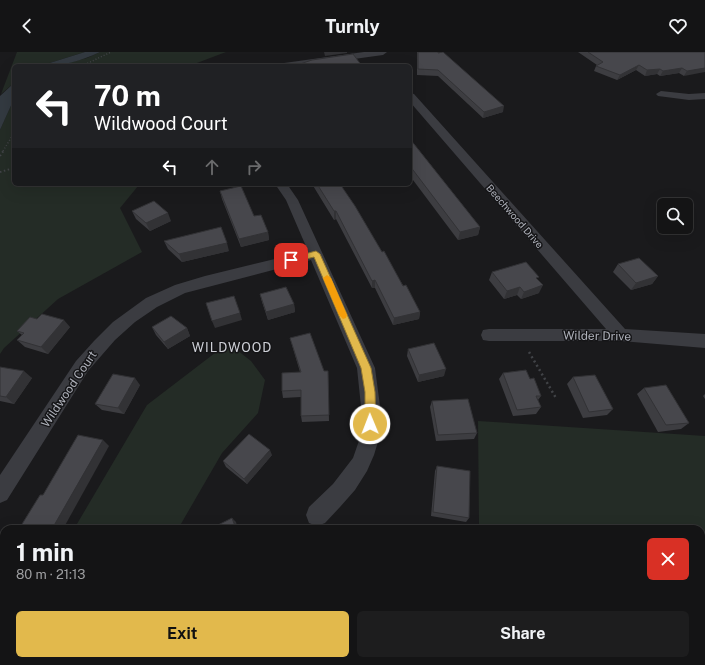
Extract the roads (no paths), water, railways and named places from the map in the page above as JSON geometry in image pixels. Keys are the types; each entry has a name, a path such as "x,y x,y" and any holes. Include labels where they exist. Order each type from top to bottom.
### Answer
{"street":[{"path":"304,64 376,57 383,52"},
{"path":"661,94 704,97"},
{"name":"Beechwood Drive","path":"412,98 621,335"},
{"path":"282,186 290,196 366,368 370,392 370,424 368,444 354,474 335,498 317,515"},
{"name":"Wildwood Court","path":"0,493 82,366 116,328 141,309 164,296 188,286 316,254"},
{"name":"Wilder Drive","path":"489,336 621,335 705,341"}],"district":[{"name":"WILDWOOD","path":"232,347"}]}
